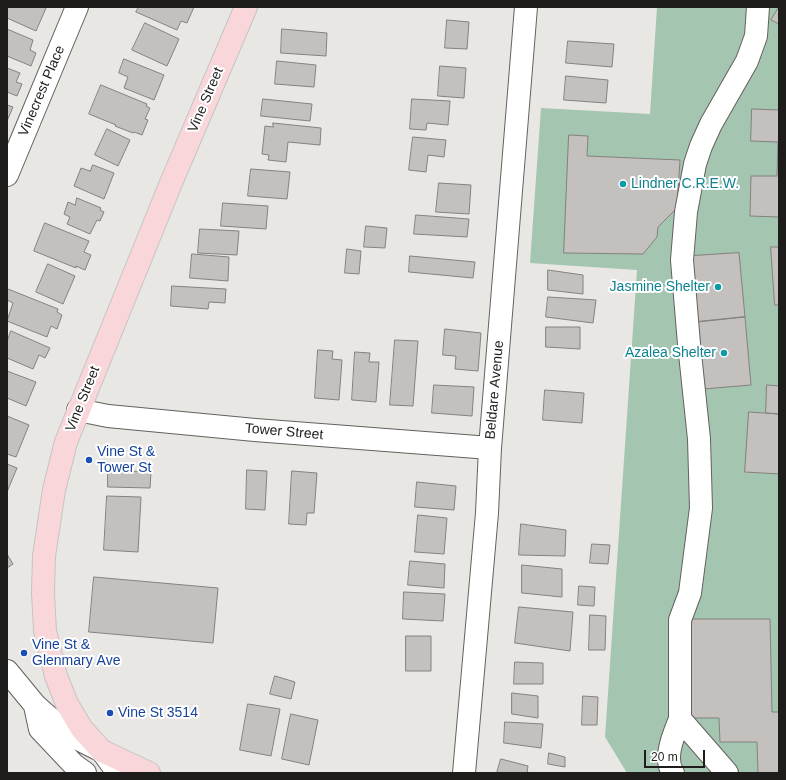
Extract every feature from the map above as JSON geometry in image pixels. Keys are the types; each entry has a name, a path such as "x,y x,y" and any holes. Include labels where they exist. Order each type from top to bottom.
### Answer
{"main road":[{"name":"Vine Street","path":"150,773 102,751 82,729 67,704 56,676 45,631 42,593 44,556 54,490 66,442 171,182 246,7"}],"street":[{"name":"Vinecrest Place","path":"7,175 77,7"},
{"name":"Beldare Avenue","path":"464,773 487,513 490,448 526,7"},
{"path":"673,773 670,768 670,746 680,718 680,620 690,593 701,508 699,439 682,260 686,212 695,164 701,146 711,124 747,62 756,36 758,7"},
{"name":"Tower Street","path":"78,410 108,416 247,429 490,448"},
{"path":"7,671 35,705 55,723 102,751 118,773"},
{"path":"35,705 40,729 74,765 85,773"},
{"path":"680,718 727,773"}],"green space":[{"path":"657,7 779,7 779,773 627,773 605,737 637,270 530,263 541,108 650,114"}],"building":[{"path":"8,7 46,8 36,31 7,18"},
{"path":"139,7 194,7 187,23 181,21 177,30 136,12"},
{"path":"779,7 779,24 771,20"},
{"path":"447,20 469,22 467,49 445,48"},
{"path":"145,23 179,39 167,66 132,50"},
{"path":"7,29 33,40 30,50 36,53 31,66 7,56"},
{"path":"282,29 327,33 326,56 281,53"},
{"path":"568,41 614,44 612,67 566,63"},
{"path":"124,59 164,75 154,100 124,88 128,77 119,73"},
{"path":"277,61 316,65 314,87 275,84"},
{"path":"440,66 466,68 464,98 438,96"},
{"path":"7,68 20,73 16,82 22,84 17,96 7,92"},
{"path":"566,76 608,80 606,103 564,100"},
{"path":"101,85 147,104 146,106 150,108 145,119 148,120 142,135 115,126 116,125 89,114"},
{"path":"263,99 312,104 310,121 261,116"},
{"path":"412,99 450,101 448,125 427,123 426,130 410,129"},
{"path":"7,105 13,107 7,121"},
{"path":"752,109 779,110 779,217 750,216 751,176 777,176 778,142 751,141"},
{"path":"273,123 321,128 320,145 288,142 286,162 268,160 269,155 262,154 265,126 273,127"},
{"path":"107,129 130,140 118,166 95,155"},
{"name":"Lindner C.R.E.W.","path":"569,135 588,136 587,156 680,160 677,208 658,227 657,237 643,254 564,253"},
{"path":"413,137 446,140 444,157 428,155 426,172 409,170"},
{"path":"93,165 114,173 104,199 74,186 81,168 90,171"},
{"path":"251,169 290,172 287,199 248,196"},
{"path":"439,183 471,185 469,214 436,212"},
{"path":"77,198 101,208 100,210 104,212 100,221 97,220 90,234 67,224 70,217 64,214 68,202 75,205"},
{"path":"223,203 268,206 266,229 221,226"},
{"path":"416,215 469,219 467,237 414,234"},
{"path":"45,223 89,241 84,252 91,255 85,270 76,266 76,268 34,251"},
{"path":"366,226 387,228 385,248 364,247"},
{"path":"200,229 239,231 237,255 198,253"},
{"path":"771,247 779,247 779,305 775,305"},
{"path":"347,249 361,251 359,274 345,273"},
{"name":"Jasmine Shelter","path":"739,253 745,317 697,322 692,256"},
{"path":"192,254 229,257 228,281 190,278"},
{"path":"410,256 475,262 473,278 409,272"},
{"path":"48,264 75,276 63,304 36,292"},
{"path":"548,270 583,275 583,294 548,290"},
{"path":"172,286 226,289 225,303 209,302 208,309 171,306"},
{"path":"8,289 58,309 57,312 62,315 57,329 51,326 47,337 7,321 13,303 7,300"},
{"path":"548,297 596,300 593,323 546,317"},
{"name":"Azalea Shelter","path":"745,317 751,385 703,389 697,322"},
{"path":"546,327 580,327 580,349 546,347"},
{"path":"445,329 481,333 478,371 455,369 456,356 443,355"},
{"path":"11,331 50,348 45,358 39,355 33,369 7,358 7,342"},
{"path":"395,340 418,341 413,406 390,405"},
{"path":"318,350 333,351 332,359 342,360 339,400 315,398"},
{"path":"355,352 370,353 369,362 379,362 376,402 352,400"},
{"path":"7,371 36,382 26,406 7,398"},
{"path":"434,385 474,387 472,416 432,413"},
{"path":"767,385 779,386 779,414 766,413"},
{"path":"545,390 584,393 582,423 543,420"},
{"path":"749,412 779,414 779,474 745,472"},
{"path":"7,416 29,425 16,457 7,454"},
{"path":"7,464 17,468 7,492"},
{"path":"108,470 151,472 150,488 108,487"},
{"path":"247,470 267,471 265,510 246,509"},
{"path":"292,471 317,473 314,513 307,513 306,525 289,524"},
{"path":"417,482 456,486 454,510 415,507"},
{"path":"107,496 141,497 138,552 104,550"},
{"path":"418,515 447,518 444,554 415,552"},
{"path":"521,524 566,530 565,556 519,555"},
{"path":"592,544 610,545 608,564 590,563"},
{"path":"7,554 13,564 7,568"},
{"path":"410,561 445,564 444,588 408,585"},
{"path":"522,565 562,569 562,597 522,593"},
{"path":"94,577 218,588 213,643 89,632"},
{"path":"579,586 595,587 594,606 578,605"},
{"path":"404,592 445,594 443,621 403,619"},
{"path":"519,607 573,612 570,651 515,643"},
{"path":"590,615 606,616 605,650 589,650"},
{"path":"689,619 770,619 772,712 779,712 779,773 758,773 757,742 720,742 719,718 692,718"},
{"path":"406,636 431,636 431,671 406,671"},
{"path":"515,662 543,663 543,684 514,684"},
{"path":"275,676 295,682 291,699 270,694"},
{"path":"512,693 538,696 538,718 512,714"},
{"path":"583,696 598,697 597,725 582,725"},
{"path":"248,704 280,709 271,756 240,750"},
{"path":"291,714 318,720 309,765 282,759"},
{"path":"505,722 543,724 541,748 504,743"},
{"path":"549,753 565,757 565,767 548,764"},
{"path":"501,759 528,766 527,773 497,773"}],"place":[{"name":"Lindner C.R.E.W.","path":"623,184"},
{"name":"Jasmine Shelter","path":"718,287"},
{"name":"Azalea Shelter","path":"724,353"},
{"name":"Vine St & Tower St","path":"89,460"},
{"name":"Vine St & Glenmary Ave","path":"24,653"},
{"name":"Vine St 3514","path":"110,713"}]}
